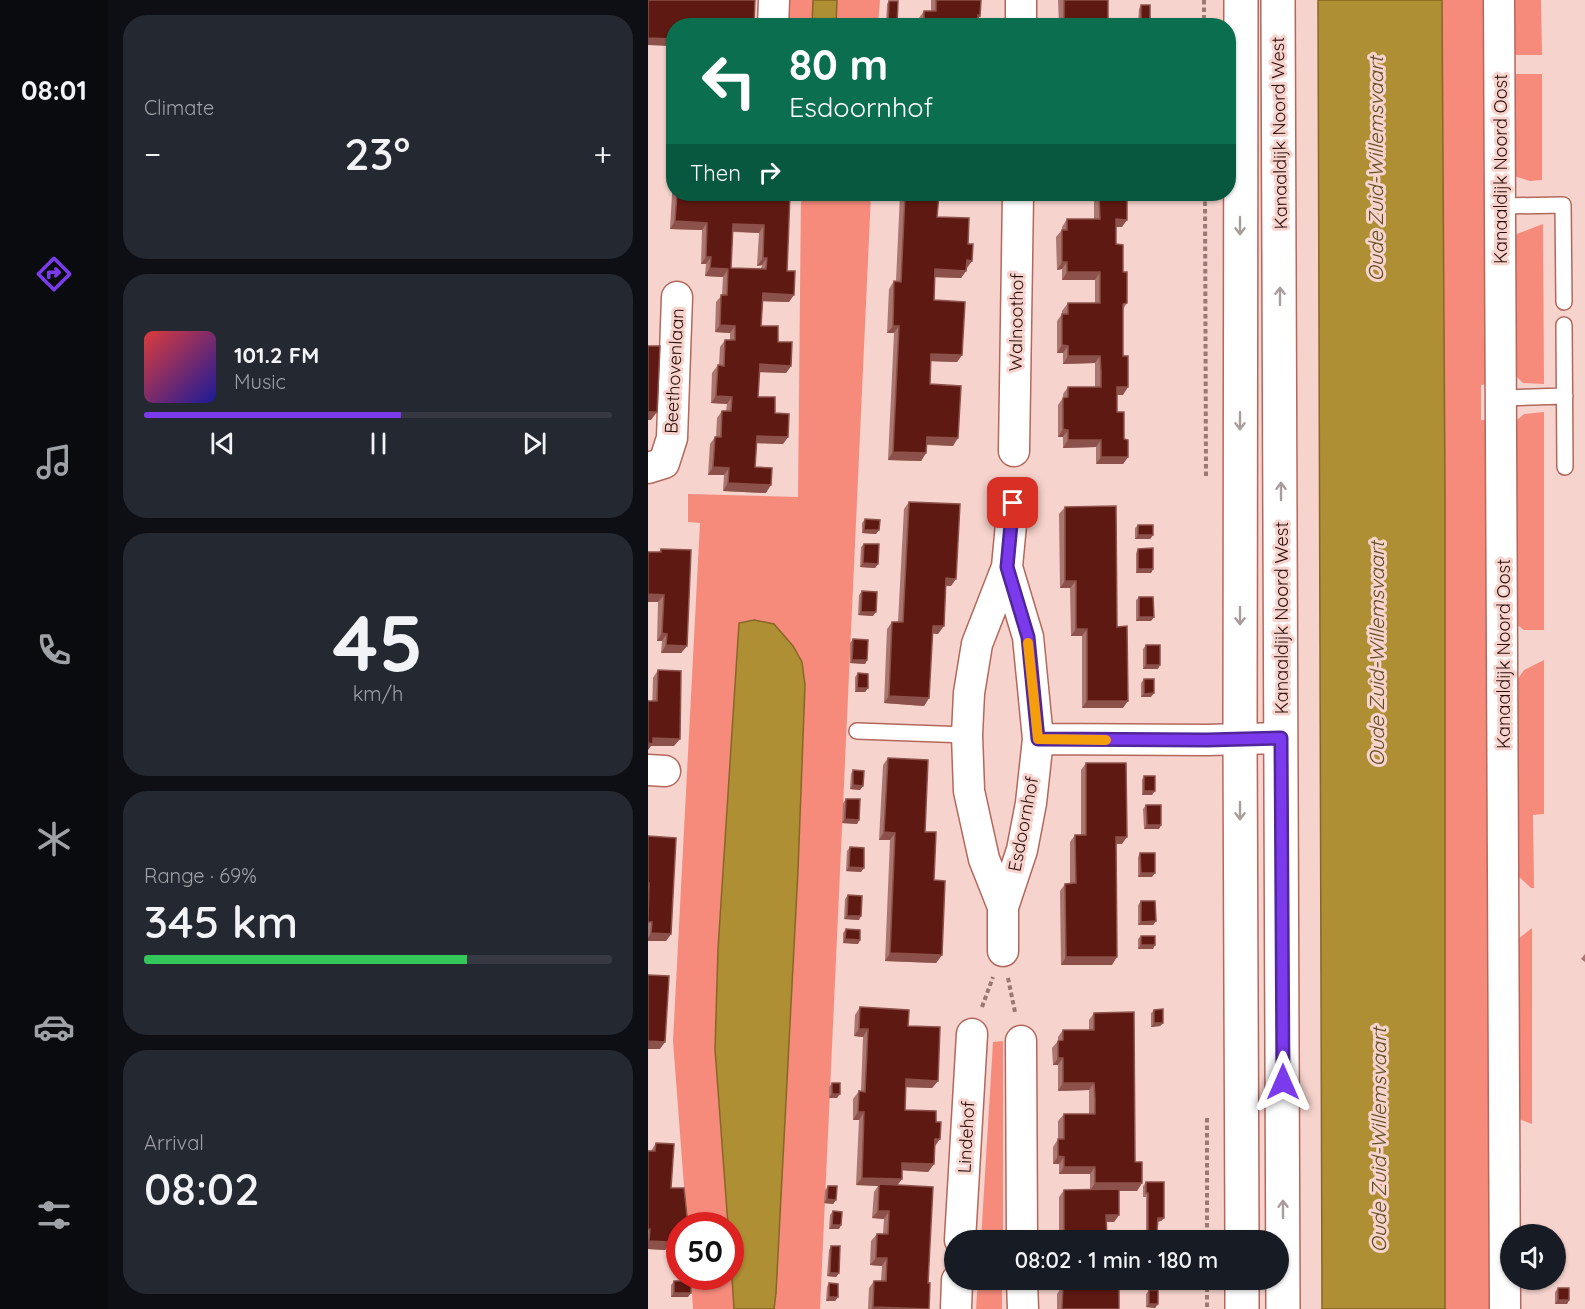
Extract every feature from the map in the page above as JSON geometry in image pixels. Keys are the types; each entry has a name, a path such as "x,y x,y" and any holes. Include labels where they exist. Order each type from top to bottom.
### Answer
{"main road":[{"name":"Kanaaldijk Noord West","path":"1241,0 1242,1230"},
{"name":"Kanaaldijk Noord West","path":"1278,0 1283,1309"},
{"path":"1242,1290 1242,1309"}],"street":[{"path":"773,18 774,0"},
{"path":"1021,0 1021,18"},
{"name":"Kanaaldijk Noord Oost","path":"1499,0 1505,1309"},
{"name":"Walnoothof","path":"1014,451 1018,201"},
{"name":"Beethovenlaan","path":"648,468 664,463 672,438 677,297"},
{"name":"Esdoornhof","path":"1004,907 984,859 969,791 968,735 969,693 977,644 1007,567 1013,503"},
{"name":"Esdoornhof","path":"1003,951 1004,907 1022,850 1031,802 1038,739 1028,637 1007,567"},
{"path":"1038,739 1281,738"},
{"name":"Lindehof","path":"961,1230 972,1034"},
{"path":"1021,1041 1022,1230"},
{"path":"956,1309 957,1290"},
{"path":"1022,1290 1023,1309"}],"lane":[{"path":"1501,206 1563,205 1564,302"},
{"path":"1564,325 1565,467"},
{"path":"1502,398 1565,396"},
{"path":"857,731 968,735"}],"path":[{"path":"1204,0 1204,18"},
{"path":"972,1034 1003,951"},
{"path":"1003,951 1021,1041"},
{"path":"1207,1290 1207,1309"}],"shaded area":[{"path":"784,0 813,0 812,18 783,18"},
{"path":"837,0 880,0 879,18 836,18"},
{"path":"1442,0 1485,0 1487,384 1481,385 1481,420 1487,420 1491,1309 1445,1309 1445,491"},
{"path":"1514,0 1541,0 1542,55 1514,55"},
{"path":"1514,74 1542,74 1542,180 1530,181 1514,176"},
{"path":"801,201 871,201 820,1309 774,1309 798,870 805,685 754,620 739,623 718,949 715,1049 727,1212 686,1212 673,1041 700,523 688,522 688,494 798,497"},
{"path":"1543,224 1544,384 1523,383 1515,375 1514,235"},
{"path":"1544,412 1544,630 1524,630 1516,624 1516,421 1524,414"},
{"path":"1544,660 1544,814 1533,815 1534,888 1531,888 1517,875 1517,680 1524,670"},
{"path":"1532,928 1532,1124 1519,1119 1518,939"},
{"path":"1003,1041 1003,1230 982,1230 993,1042"},
{"path":"692,1290 733,1290 734,1309 693,1309"},
{"path":"977,1290 1002,1290 1002,1309 976,1309"}],"water":[{"path":"813,0 837,0 836,18 812,18"},
{"name":"Oude Zuid-Willemsvaart","path":"1318,0 1442,0 1445,491 1445,1309 1322,1309"},
{"path":"754,620 774,624 793,646 802,662 805,685 798,870 774,1309 734,1309 733,1290 744,1290 744,1212 727,1212 715,1049 718,949 739,623"}],"building":[{"path":"648,0 755,0 754,18 666,18 666,39 648,38"},
{"path":"936,0 981,0 978,18 924,18 924,11 936,11"},
{"path":"1064,0 1108,0 1108,18 1064,18"},
{"path":"889,1 898,1 897,18 888,18"},
{"path":"1141,5 1150,5 1150,18 1141,18"},
{"path":"676,201 790,201 787,271 795,271 794,295 763,293 761,326 778,326 778,342 792,342 791,366 760,364 758,397 775,397 775,413 789,414 788,437 757,436 755,467 772,468 771,485 728,483 729,468 713,467 715,437 721,437 722,411 731,411 732,397 716,396 718,365 724,366 725,340 735,340 735,326 720,325 721,295 727,295 728,269 710,268 711,257 706,257 707,223 675,221","holes":["733,224 764,225 763,258 767,258 766,269 731,268"]},
{"path":"905,201 938,201 937,217 969,218 968,244 973,244 972,261 967,260 966,271 935,269 934,300 965,302 962,355 931,354 930,384 961,386 958,438 927,437 926,453 893,452 899,326 893,326 894,281 901,282"},
{"path":"1099,201 1127,201 1127,220 1116,219 1116,244 1123,245 1123,272 1127,272 1127,303 1123,304 1123,356 1128,356 1128,387 1117,387 1117,412 1124,412 1124,439 1128,440 1128,457 1101,457 1101,440 1068,440 1068,430 1063,429 1063,398 1068,397 1068,387 1101,387 1101,371 1100,356 1068,356 1068,346 1062,345 1062,314 1068,314 1068,303 1100,303 1100,272 1067,272 1067,262 1062,262 1062,230 1067,230 1067,219 1100,219"},
{"path":"648,346 660,346 657,412 648,412"},
{"path":"909,502 960,504 956,579 946,578 944,626 933,626 929,698 889,696 892,622 903,622"},
{"path":"1116,506 1117,627 1127,626 1128,701 1087,701 1087,629 1076,629 1076,581 1065,581 1065,507"},
{"path":"865,519 880,520 879,530 864,530"},
{"path":"1138,525 1153,525 1153,535 1138,535"},
{"path":"864,544 879,544 878,564 863,563"},
{"path":"1153,548 1153,569 1138,569 1138,549"},
{"path":"661,549 691,550 687,646 666,645 667,634 662,633 664,595 648,594 648,552 661,552"},
{"path":"862,591 877,592 876,612 861,612"},
{"path":"1139,597 1153,597 1154,617 1139,617"},
{"path":"853,639 868,640 867,660 852,660"},
{"path":"1146,645 1160,645 1160,665 1146,665"},
{"path":"658,670 681,671 680,739 653,738 653,744 648,743 648,701 657,701"},
{"path":"858,673 868,674 868,688 857,688"},
{"path":"1144,679 1154,679 1154,693 1144,694"},
{"path":"888,758 928,760 925,832 936,832 934,880 945,881 942,955 890,953 895,833 884,832"},
{"path":"1086,763 1126,763 1127,837 1116,837 1117,957 1066,957 1065,884 1076,883 1075,835 1086,835"},
{"path":"853,770 864,771 863,786 853,785"},
{"path":"1144,776 1155,776 1155,791 1144,791"},
{"path":"846,799 860,799 859,820 845,819"},
{"path":"1146,805 1161,805 1161,825 1147,825"},
{"path":"648,836 676,838 671,934 651,933 652,922 648,922"},
{"path":"850,847 864,848 864,868 849,867"},
{"path":"1140,853 1155,853 1155,873 1141,873"},
{"path":"848,895 862,896 861,916 847,916"},
{"path":"1141,901 1155,901 1156,921 1141,922"},
{"path":"846,929 860,930 860,940 845,939"},
{"path":"1141,936 1155,936 1155,945 1141,945"},
{"path":"648,975 669,976 665,1042 648,1041"},
{"path":"860,1007 909,1010 908,1026 940,1027 938,1081 906,1079 905,1110 936,1111 936,1122 941,1122 940,1139 935,1139 934,1164 902,1163 902,1179 862,1178 864,1112 858,1112 859,1091 865,1092 868,1029 859,1029"},
{"path":"1163,1009 1163,1023 1154,1023 1154,1010"},
{"path":"1134,1012 1135,1162 1142,1162 1142,1183 1095,1183 1095,1167 1064,1167 1064,1157 1058,1156 1058,1139 1064,1139 1064,1114 1095,1114 1095,1098 1094,1083 1063,1083 1063,1058 1058,1058 1058,1041 1063,1040 1063,1030 1094,1030 1094,1013"},
{"path":"832,1083 840,1083 840,1094 832,1094"},
{"path":"656,1143 674,1144 671,1188 684,1188 687,1212 666,1212 666,1242 649,1241 648,1151 655,1151"},
{"path":"1146,1182 1164,1182 1164,1218 1158,1218 1157,1230 1148,1230 1148,1193 1146,1193"},
{"path":"879,1184 933,1187 928,1283 930,1283 929,1309 873,1307 874,1281 886,1281 887,1258 876,1258 877,1234 888,1234 889,1211 878,1211"},
{"path":"828,1186 837,1186 836,1200 827,1199"},
{"path":"1119,1189 1119,1215 1106,1215 1107,1230 1064,1230 1064,1190"},
{"path":"833,1211 842,1212 841,1225 832,1225"},
{"path":"831,1246 840,1246 839,1273 830,1273"},
{"path":"829,1283 838,1284 838,1297 829,1297"},
{"path":"1569,1288 1569,1300 1558,1300 1558,1290"},
{"path":"674,1290 691,1290 691,1293 674,1293"},
{"path":"1063,1290 1119,1290 1119,1309 1062,1309"},
{"path":"1149,1290 1158,1290 1158,1304 1149,1304"}],"slow traffic":[{"path":"1028,643 1038,739 1106,740"}],"route":[{"path":"1013,503 1007,567 1028,637 1038,739 1281,738 1283,1082"}]}
